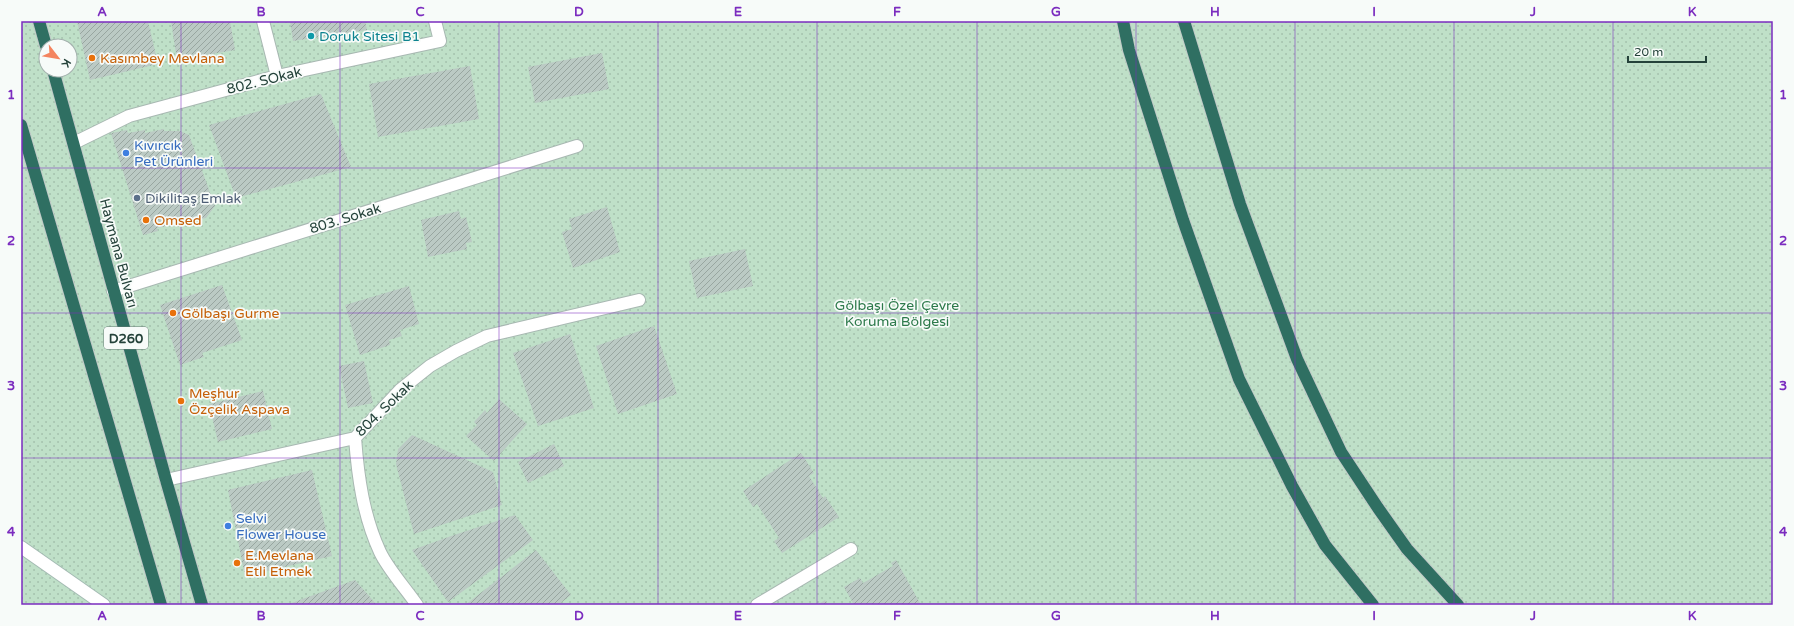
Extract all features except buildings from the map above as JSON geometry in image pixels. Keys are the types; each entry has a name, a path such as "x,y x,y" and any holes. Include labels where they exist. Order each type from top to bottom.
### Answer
{"highway":[{"path":"39,21 44,38"},
{"path":"1123,21 1129,50 1182,220 1239,379 1292,486 1325,545 1373,605"},
{"path":"1184,21 1240,204 1297,358 1341,452 1407,549 1458,605"},
{"name":"Haymana Bulvarı","path":"55,78 113,291 202,605"},
{"name":"D260","path":"21,125 161,605"}],"street":[{"path":"263,21 277,76"},
{"name":"802. SOkak","path":"74,143 129,116 277,76 440,41 435,21"},
{"name":"803. Sokak","path":"113,291 577,146"},
{"name":"804. Sokak","path":"166,480 355,438 400,390 430,366 456,351 487,336 639,300"},
{"path":"355,438 359,484 368,520 381,553 417,605"},
{"path":"21,547 104,605"},
{"path":"757,605 850,549"}],"green space":[{"name":"Gölbaşı Özel Çevre Koruma Bölgesi","path":"21,21 1773,21 1773,605 21,605"}],"place":[{"name":"Doruk Sitesi B1","path":"311,36"},
{"name":"Kasımbey Mevlana","path":"92,58"},
{"name":"Kıvırcık Pet Ürünleri","path":"126,153"},
{"name":"Dikilitaş Emlak","path":"137,198"},
{"name":"Omsed","path":"146,220"},
{"name":"Gölbaşı Gurme","path":"173,313"},
{"name":"Meşhur Özçelik Aspava","path":"181,401"},
{"name":"Selvi Flower House","path":"228,526"},
{"name":"E.Mevlana Etli Etmek","path":"237,563"}]}
